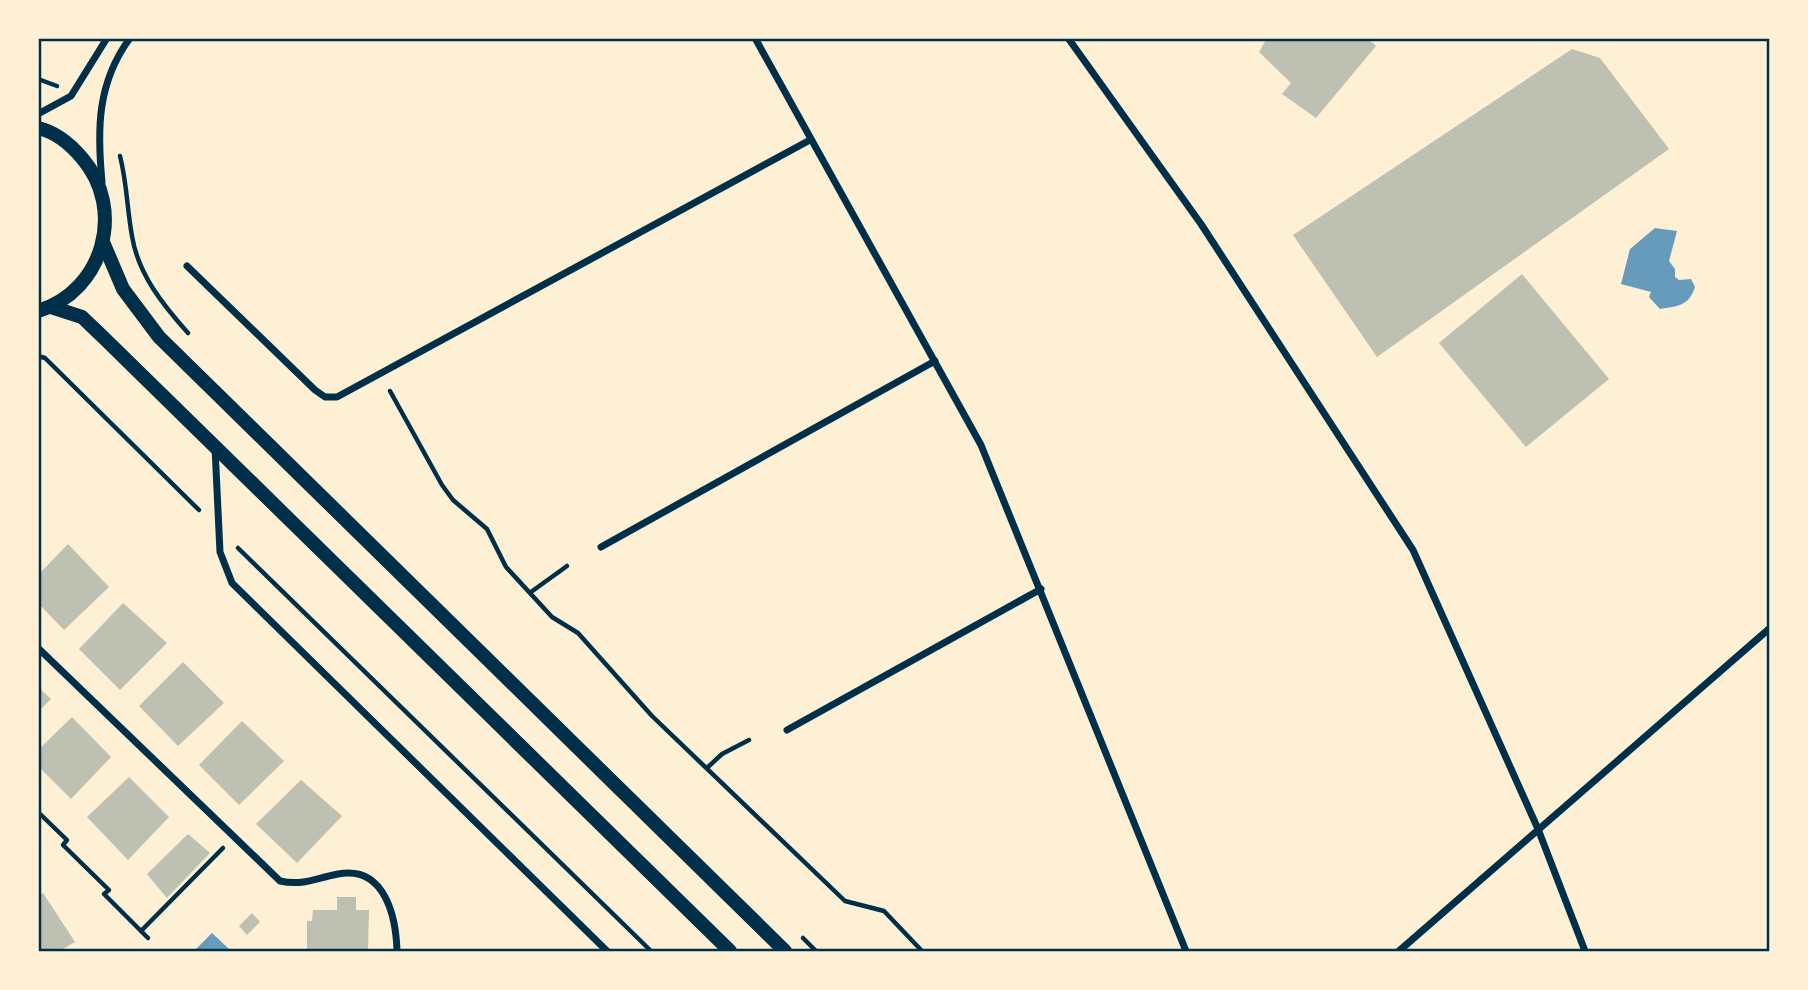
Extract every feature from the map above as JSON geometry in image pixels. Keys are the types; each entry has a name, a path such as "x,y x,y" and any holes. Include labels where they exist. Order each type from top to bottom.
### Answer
{"main road":[{"path":"38,128 72,145 92,169 103,197 106,220 103,242 93,268 77,289 45,309"},
{"path":"103,242 123,289 159,337 785,951"},
{"path":"45,309 82,317 730,951"}],"street":[{"path":"38,114 71,96 107,38"},
{"path":"103,197 98,141 101,99 114,63 130,38"},
{"path":"755,38 981,445 1186,951"},
{"path":"1068,38 1201,224 1413,550 1538,830 1585,951"},
{"path":"187,266 314,390 325,397 337,397 810,140"},
{"path":"601,547 935,362"},
{"path":"215,448 220,552 232,583 607,951"},
{"path":"787,730 1041,589"},
{"path":"1399,951 1769,628"},
{"path":"38,648 280,881 298,884 340,873 356,874 383,891 392,908 397,951"}],"path":[{"path":"38,79 54,83"},
{"path":"118,147 127,180 131,234 138,257 150,285 195,340"},
{"path":"38,356 45,358 650,951"},
{"path":"390,391 442,485 453,500 487,529 506,567 552,617 578,633 652,716 845,901 884,911 922,951"},
{"path":"531,592 567,566"},
{"path":"708,767 722,754 749,740"},
{"path":"38,812 67,840 63,845 109,890 104,894 148,938"},
{"path":"141,931 223,848"},
{"path":"796,932 816,951"}],"water":[{"path":"1655,228 1677,231 1669,261 1675,269 1675,277 1679,280 1691,279 1695,287 1686,302 1660,309 1649,297 1651,292 1621,284 1630,249"},
{"path":"212,933 229,949 195,950"}],"building":[{"path":"1267,38 1367,38 1376,46 1316,118 1282,94 1291,83 1259,52"},
{"path":"1572,49 1600,58 1669,149 1377,357 1293,235"},
{"path":"1522,274 1609,379 1526,447 1439,343"},
{"path":"68,544 109,587 64,630 38,603 38,575"},
{"path":"123,603 167,643 120,690 79,649"},
{"path":"183,662 224,703 178,746 139,706"},
{"path":"38,687 51,699 38,712"},
{"path":"72,717 111,757 71,799 38,766 38,750"},
{"path":"242,721 284,761 239,805 199,765"},
{"path":"129,777 169,817 128,860 87,817"},
{"path":"301,780 342,816 297,863 256,824"},
{"path":"188,834 210,853 167,898 147,874"},
{"path":"43,893 75,942 59,951 38,951 38,896"},
{"path":"337,897 356,897 356,910 369,910 368,951 307,951 307,921 312,921 313,910 337,910"},
{"path":"252,913 260,922 247,935 239,926"}]}
